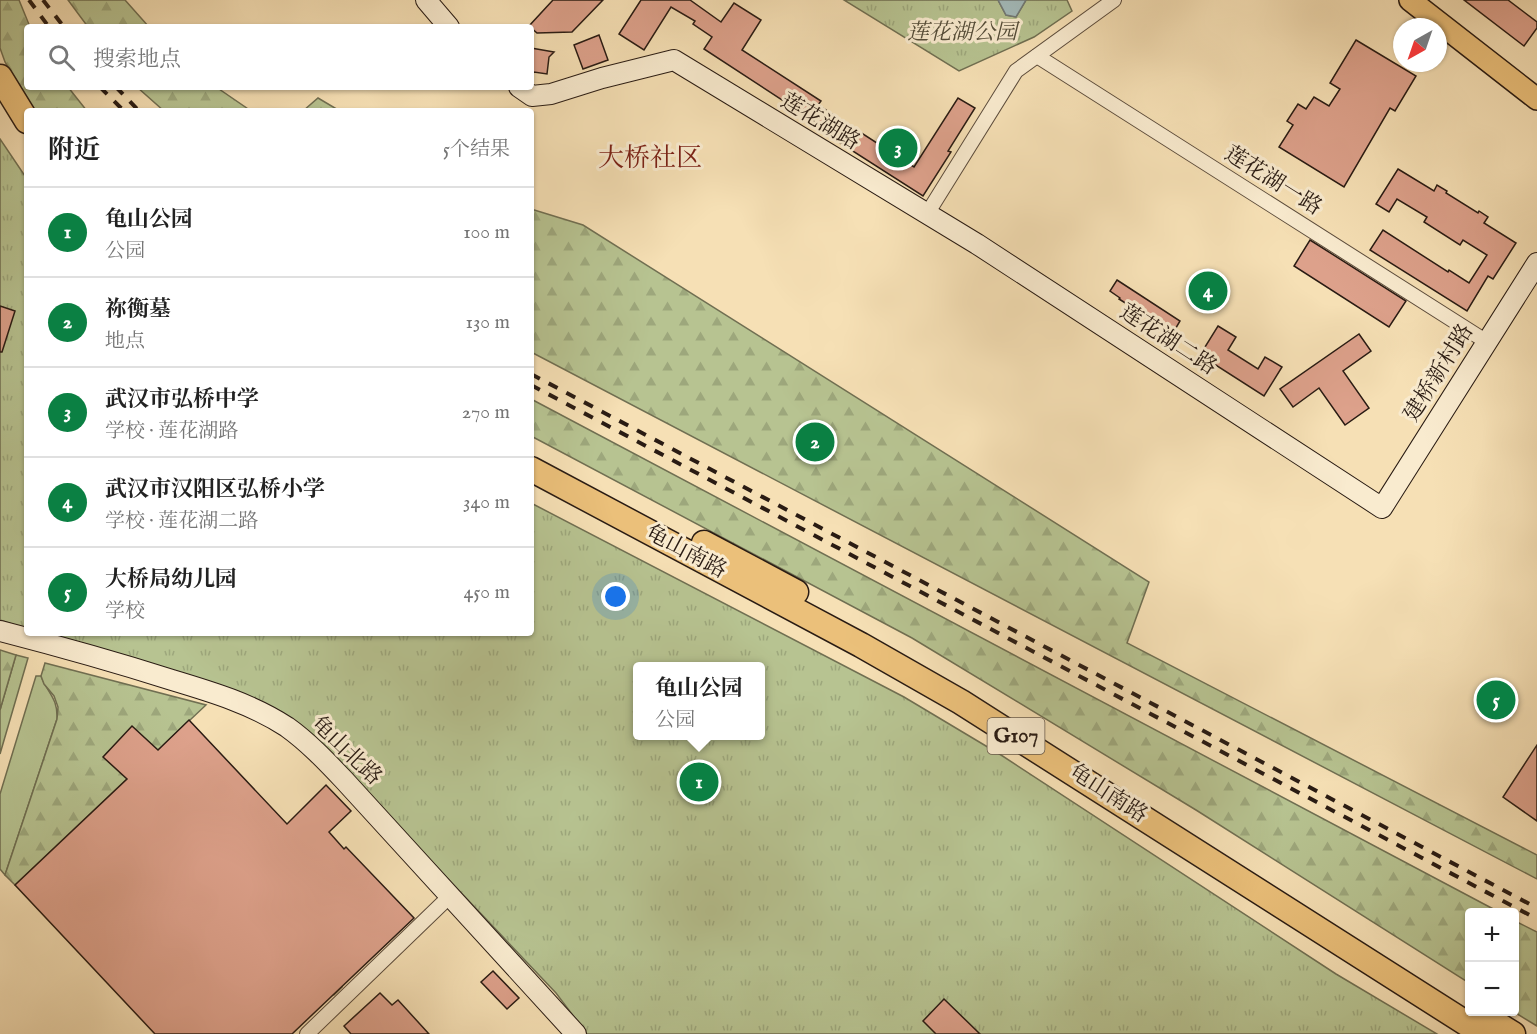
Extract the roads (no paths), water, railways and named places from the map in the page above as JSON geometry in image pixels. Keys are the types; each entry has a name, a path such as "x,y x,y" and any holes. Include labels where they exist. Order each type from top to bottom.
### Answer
{"highway":[{"path":"0,77 24,116"},
{"path":"0,99 24,132"},
{"name":"龟山南路","path":"534,457 747,565 950,677 1465,1003"},
{"name":"龟山南路","path":"534,471 851,640 961,702 1483,1034"},
{"path":"1486,1016 1513,1034"}],"main road":[{"path":"1410,0 1537,99"},
{"path":"1432,0 1537,82"}],"street":[{"path":"426,0 446,24"},
{"path":"927,214 1016,71 1114,0"},
{"name":"莲花湖一路","path":"1037,56 1487,342"},
{"name":"莲花湖路","path":"523,90 532,96 551,94 602,78 674,60 927,214"},
{"name":"莲花湖二路","path":"927,214 977,244 1382,508"},
{"name":"建桥新村路","path":"1382,508 1537,263"},
{"name":"龟山北路","path":"0,631 92,655 224,696 271,717 288,728 337,772 576,1034"},
{"path":"308,1034 450,895"}],"water":[{"path":"998,0 1026,0 1016,17 1006,15"}],"railway":[{"path":"29,0 47,24"},
{"path":"43,0 62,24"},
{"path":"103,90 121,108"},
{"path":"119,90 136,108"},
{"path":"534,376 1537,908"},
{"path":"534,387 1537,919"}],"place":[{"name":"武汉市弘桥中学","path":"898,148"},
{"name":"武汉市汉阳区弘桥小学","path":"1208,291"},
{"name":"祢衡墓","path":"815,442"},
{"name":"大桥局幼儿园","path":"1496,700"},
{"name":"龟山公园","path":"699,782"}],"district":[{"name":"大桥社区","path":"650,158"}],"park label":[{"name":"莲花湖公园","path":"962,33"}]}
